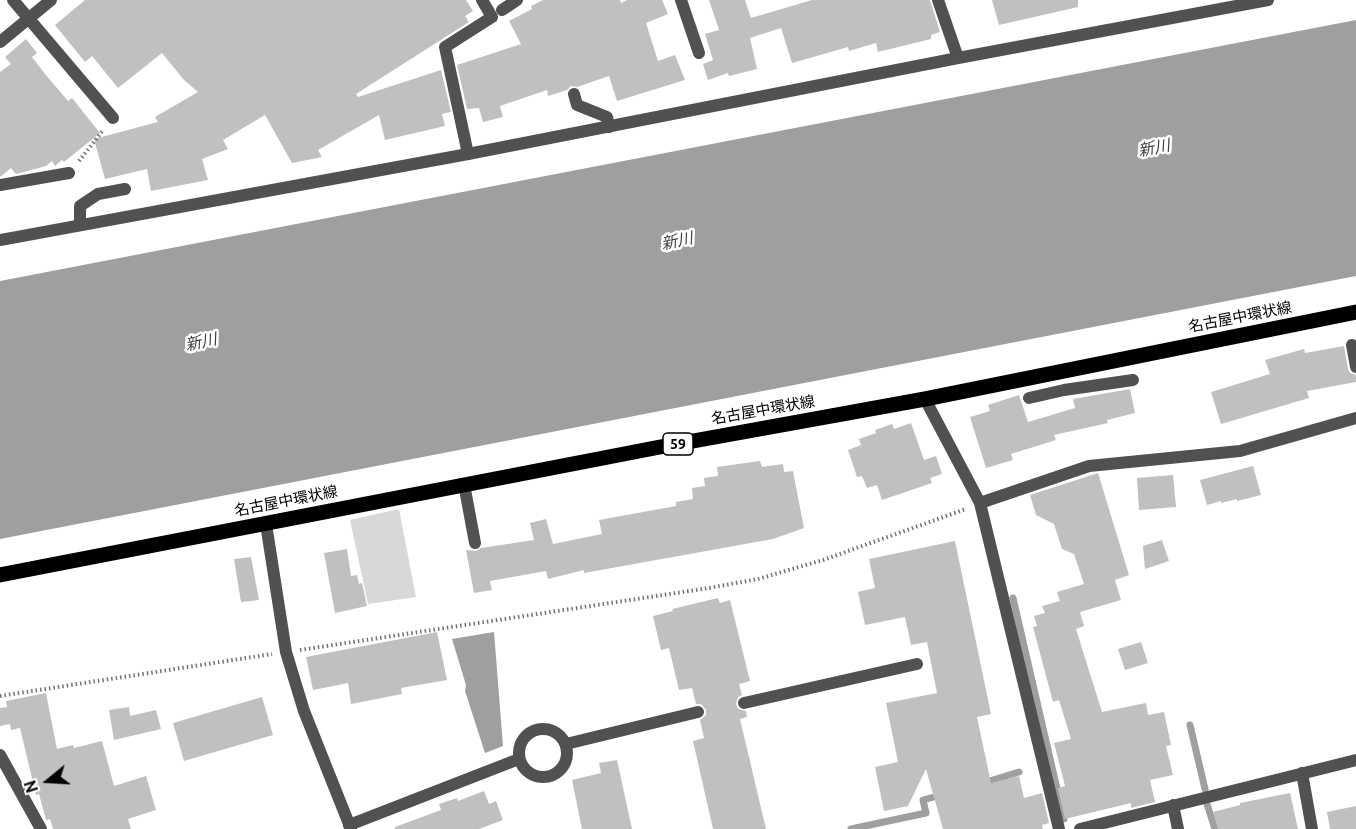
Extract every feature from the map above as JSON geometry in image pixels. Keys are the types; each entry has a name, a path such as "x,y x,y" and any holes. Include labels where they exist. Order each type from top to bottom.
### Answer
{"main road":[{"name":"名古屋中環状線","path":"0,575 464,484 926,399 1356,312"}],"street":[{"path":"13,0 113,118"},
{"path":"0,42 51,0"},
{"path":"468,154 444,47 492,17 482,0"},
{"path":"502,10 517,0"},
{"path":"681,0 699,53"},
{"path":"938,0 958,58"},
{"path":"0,240 468,154 1268,0"},
{"path":"574,94 577,105 607,117 609,127"},
{"path":"0,185 69,173"},
{"path":"80,225 81,206 98,194 125,189"},
{"path":"1352,345 1356,367"},
{"path":"1059,372 1064,390"},
{"path":"1029,398 1064,390 1133,380"},
{"path":"926,399 981,503 1059,829"},
{"path":"981,503 1089,466 1240,452 1356,418"},
{"path":"464,484 475,543"},
{"path":"266,524 286,652 304,711 350,827 519,759"},
{"path":"744,703 917,664"},
{"path":"567,744 698,712"},
{"path":"548,728 559,733 567,744 568,755 564,766 556,774 545,777 534,776 525,769 519,759 519,747 522,741 535,729 548,728"},
{"path":"1,759 41,829"},
{"path":"1080,829 1356,760"},
{"path":"1302,773 1312,829"},
{"path":"1173,805 1178,829"}],"path":[{"path":"69,173 113,118"},
{"path":"0,696 758,579 823,560 981,503"}],"shaded area":[{"path":"399,509 416,597 368,604 350,520"}],"water":[{"name":"新川","path":"1356,20 1356,276 0,539 0,281"},
{"path":"494,632 503,746 485,753 465,691 466,685 452,639"}],"building":[{"path":"85,0 466,0 473,11 465,16 469,22 356,94 358,97 441,70 451,112 442,114 445,126 385,140 379,115 318,150 322,157 292,163 265,115 223,140 228,149 202,159 208,180 151,191 147,169 105,179 94,139 158,122 155,117 198,92 184,80 162,53 118,88 92,56 85,62 55,25"},
{"path":"543,0 620,0 621,3 627,0 662,0 668,14 646,23 658,61 675,55 685,80 617,101 609,76 577,87 571,86 567,90 548,96 547,90 500,106 503,117 483,122 479,108 467,109 457,65 521,44 509,21 532,9 531,6"},
{"path":"709,0 745,0 751,18 812,0 930,0 940,32 931,35 931,39 878,52 876,43 849,51 848,47 792,63 781,28 750,38 757,69 729,76 728,73 708,80 703,64 713,60 705,34 719,30"},
{"path":"992,0 1078,0 1078,7 999,25"},
{"path":"26,39 37,53 32,57 45,74 68,101 72,98 100,133 64,162 62,160 55,166 52,161 46,166 16,174 11,168 0,177 0,72 11,64 5,57"},
{"path":"1344,346 1348,369 1350,373 1356,375 1356,382 1307,391 1309,398 1221,424 1211,392 1270,374 1265,360 1304,349 1305,353"},
{"path":"1130,389 1135,413 1107,420 1108,423 1054,435 1056,440 1011,454 1013,460 986,468 970,417 990,411 988,405 1019,395 1028,422 1075,408 1073,399"},
{"path":"911,423 924,460 936,456 942,474 930,478 932,483 882,500 877,485 867,488 862,476 857,477 848,450 861,445 859,439 876,433 875,430 892,424 894,429"},
{"path":"760,461 762,467 783,464 784,472 793,471 804,528 773,539 584,573 584,570 548,579 546,571 490,581 492,590 474,593 466,550 476,551 481,548 534,540 530,523 546,519 553,544 602,534 599,520 676,506 676,502 693,499 692,488 705,486 704,478 718,476 717,467"},
{"path":"1253,466 1261,495 1207,505 1200,480"},
{"path":"1098,473 1129,575 1115,580 1121,600 1080,612 1084,626 1076,629 1102,712 1146,703 1148,715 1164,712 1171,745 1166,746 1173,775 1150,780 1155,802 1131,808 1131,803 1065,819 1058,788 1065,786 1054,743 1071,739 1059,700 1053,702 1033,627 1037,626 1034,616 1045,613 1042,606 1060,601 1057,592 1084,584 1074,554 1062,549 1054,524 1036,515 1030,495"},
{"path":"1173,475 1176,507 1139,510 1137,478"},
{"path":"1162,540 1169,561 1145,569 1143,546"},
{"path":"955,541 991,714 977,717 991,783 1019,776 1024,798 1042,793 1049,823 1042,825 1043,829 943,829 926,769 908,806 884,811 875,767 898,762 886,703 937,693 927,642 911,645 905,617 865,625 858,592 875,588 869,559"},
{"path":"347,549 351,576 357,575 359,584 362,583 367,606 335,613 324,553"},
{"path":"251,557 259,600 241,602 234,559"},
{"path":"718,598 720,603 730,600 750,681 739,684 742,695 738,697 736,704 738,709 746,711 747,717 740,719 766,829 713,829 693,741 704,738 700,720 706,715 706,710 701,704 696,704 692,688 679,690 669,648 661,650 653,616"},
{"path":"437,632 447,680 401,688 402,694 351,704 348,683 313,690 306,657"},
{"path":"1141,642 1148,663 1125,670 1118,649"},
{"path":"46,693 57,749 73,745 74,748 102,741 114,786 146,776 156,810 128,819 131,829 53,829 50,819 46,820 39,794 36,795 20,728 11,730 10,724 0,726 0,708 7,707 6,701"},
{"path":"262,697 273,735 184,761 173,723"},
{"path":"129,707 130,716 156,710 161,729 114,740 109,710"},
{"path":"617,760 632,829 582,829 572,780 601,773 599,763"},
{"path":"484,791 489,804 496,801 503,820 479,829 395,829 395,827 441,810 439,804 457,798 458,801"},
{"path":"1290,793 1298,829 1218,829 1213,812 1240,805 1240,803"},
{"path":"1356,806 1356,829 1330,829 1327,812"}],"waterway":[{"path":"1013,598 1064,819"},
{"path":"1190,725 1205,789"},
{"path":"983,783 1019,772"},
{"path":"851,829 926,813 923,800 941,795"},
{"path":"1207,804 1215,829"}]}
